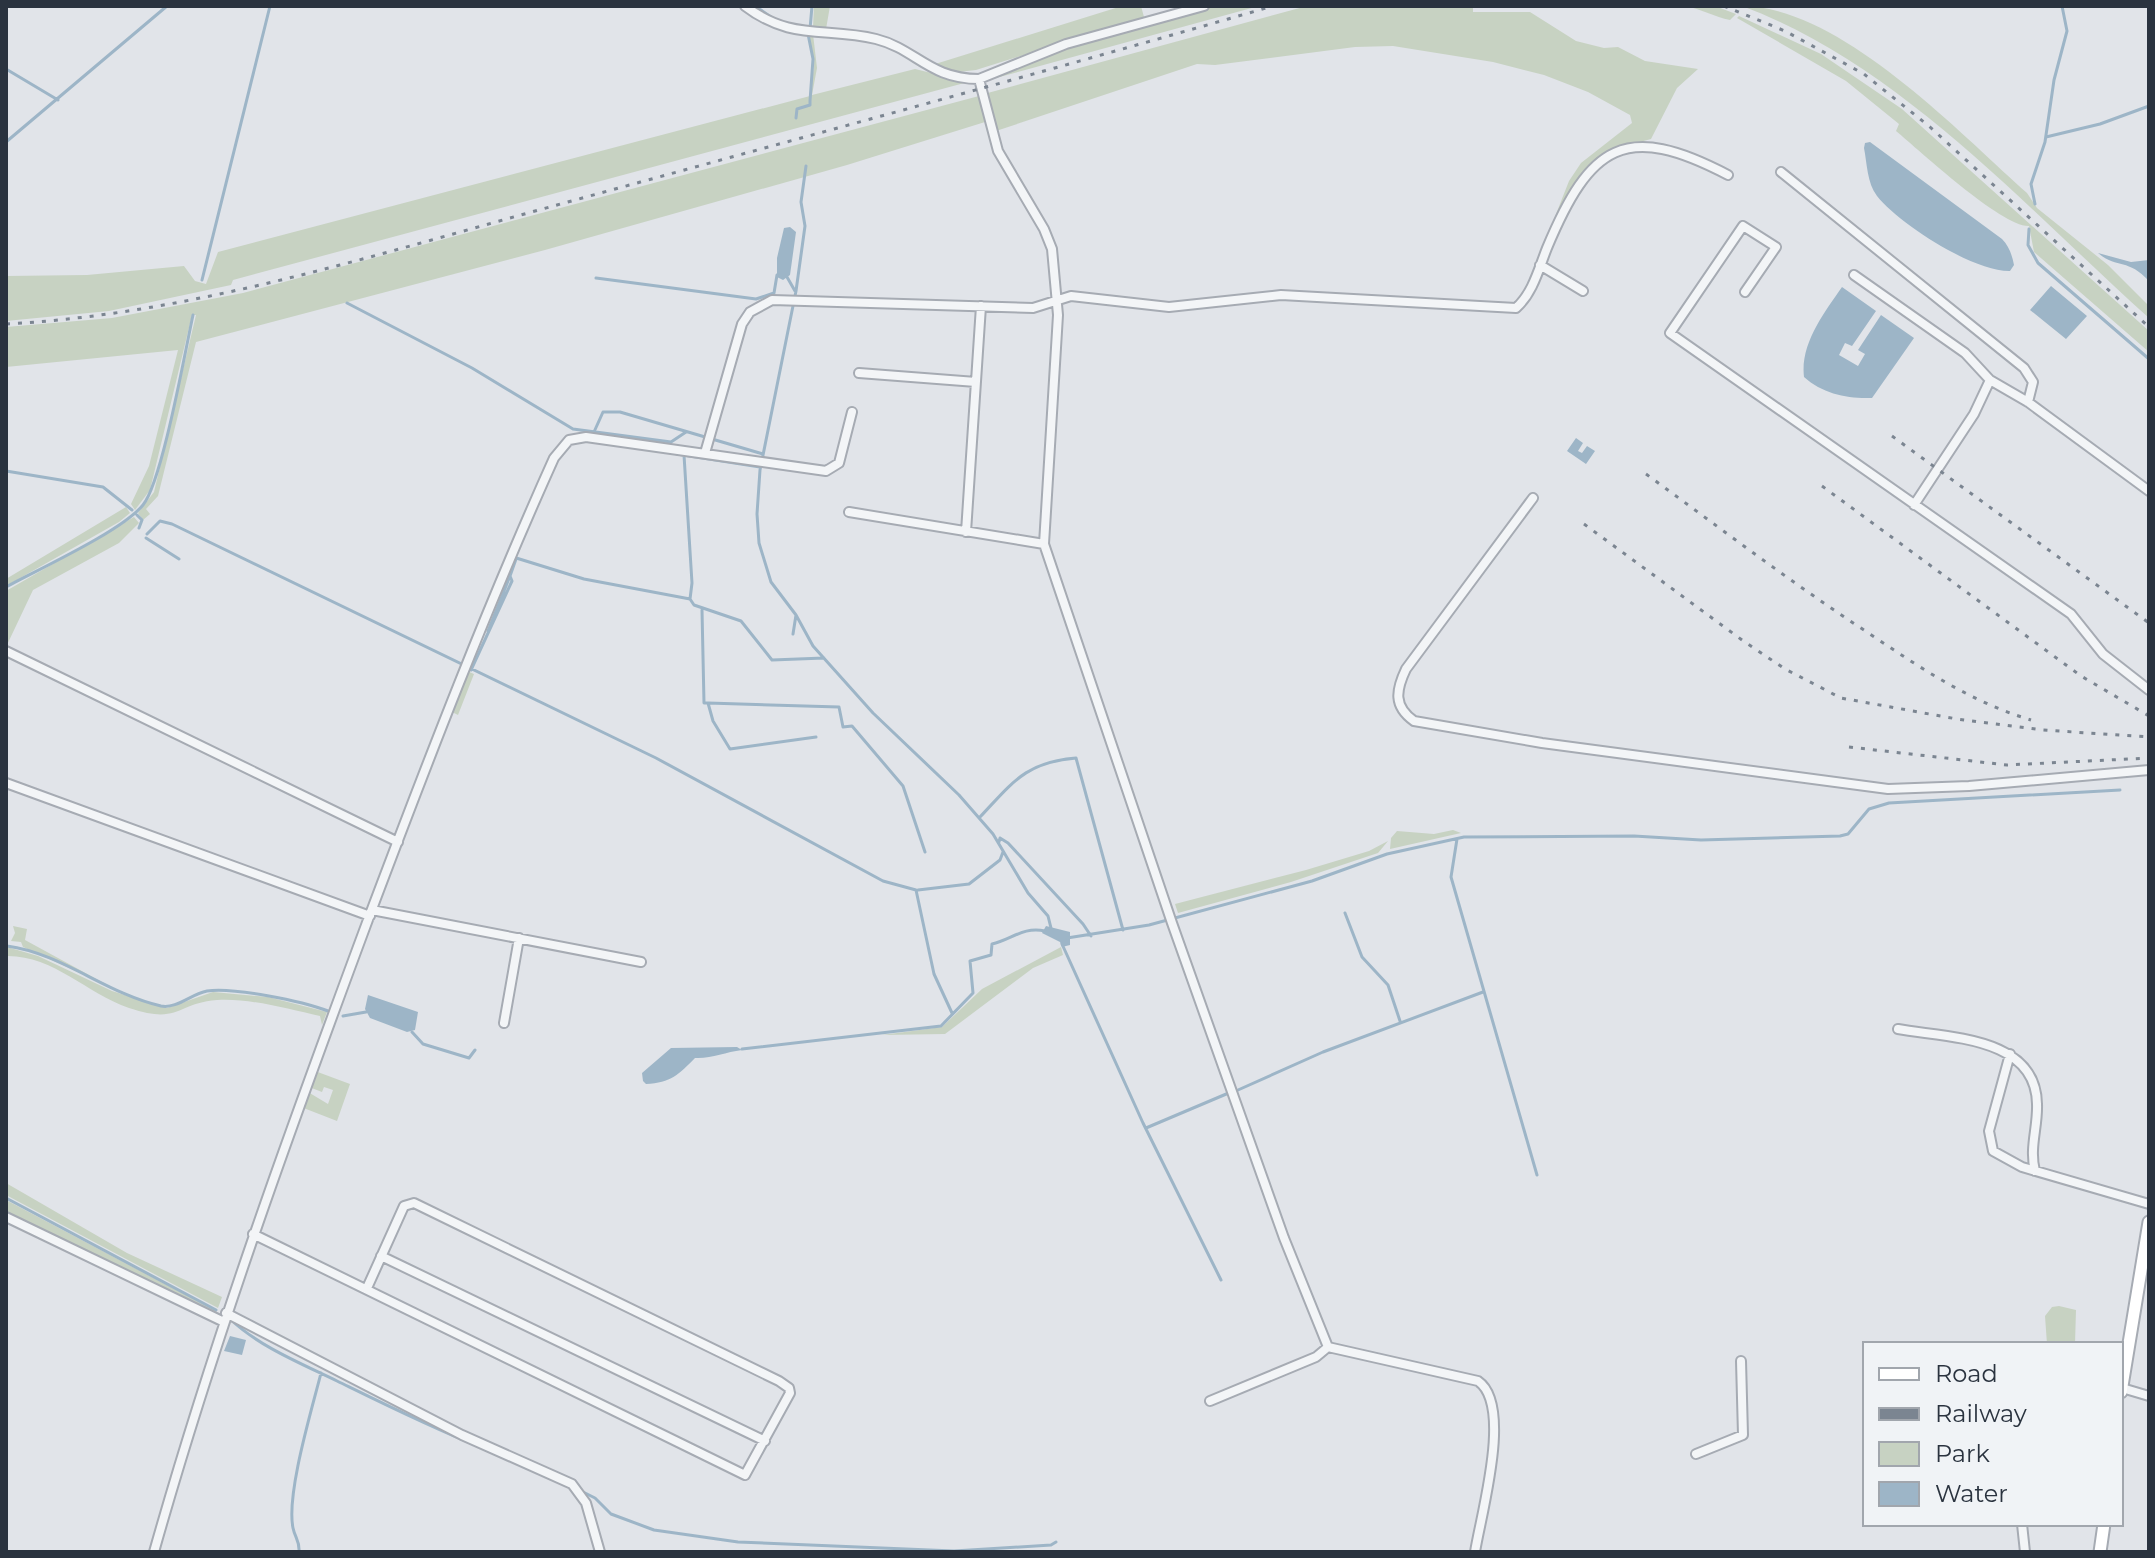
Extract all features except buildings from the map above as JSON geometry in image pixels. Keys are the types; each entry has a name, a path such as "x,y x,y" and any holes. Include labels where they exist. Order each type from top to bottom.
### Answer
{"street":[{"path":"745,6 767,23 788,29 877,39 945,75 979,79 1066,44 1204,6"},
{"path":"979,79 998,151 1044,229 1052,249 1058,315 1044,544 1171,919 1284,1238 1328,1347"},
{"path":"705,453 742,324 757,306 793,299 1033,308 1071,296 1169,307 1281,295 1449,302 1508,309 1522,302 1580,182 1602,161 1631,146 1646,144 1671,150 1728,175"},
{"path":"1781,172 2024,368 2033,382 2028,402"},
{"path":"1745,292 1776,247 1743,226 1670,333 2071,614 2103,654 2149,690"},
{"path":"1540,265 1583,291"},
{"path":"1854,275 1965,353 1990,380 2028,402 2149,491"},
{"path":"966,532 981,306"},
{"path":"859,373 976,382"},
{"path":"1914,505 1974,414 1990,380"},
{"path":"154,1552 224,1317 253,1234 464,668 554,458 569,440 586,437 819,470 834,468 839,463 852,412"},
{"path":"1533,498 1406,669 1397,687 1398,702 1403,713 1414,721 1542,743 1876,788 1969,786 2149,770"},
{"path":"849,512 1044,544"},
{"path":"6,651 398,842"},
{"path":"6,783 371,913 641,962"},
{"path":"504,1023 519,938"},
{"path":"1898,1029 1995,1046 2010,1054 2034,1083 2037,1107 2031,1157 2035,1171"},
{"path":"2010,1054 1989,1131 1989,1145 2007,1159 2035,1171 2149,1204"},
{"path":"253,1234 745,1475 765,1441 789,1388 414,1203 404,1206 367,1288"},
{"path":"6,1217 224,1317 448,1428 572,1484 586,1503 600,1552"},
{"path":"2123,1379 2149,1222"},
{"path":"381,1256 765,1441"},
{"path":"1210,1401 1316,1357 1328,1347"},
{"path":"1328,1347 1466,1378 1487,1388 1493,1407 1494,1435 1475,1552"},
{"path":"1696,1454 1743,1435 1741,1361"},
{"path":"2123,1390 2149,1396"},
{"path":"2022,1526 2025,1552"},
{"path":"2100,1552 2104,1526"}],"green space":[{"path":"814,6 830,6 826,29 813,27"},
{"path":"1122,6 1141,6 1144,17 976,70 958,72 932,65"},
{"path":"1213,6 1259,6 985,81 1032,59"},
{"path":"1307,6 1473,6 1473,12 1530,12 1576,41 1604,48 1618,47 1645,61 1698,69 1677,88 1651,139 1623,148 1583,176 1558,214 1527,288 1569,181 1581,163 1632,123 1630,115 1588,92 1544,75 1493,62 1393,46 1355,47 1215,65 1197,64 996,131 984,94"},
{"path":"1685,6 1715,6 1736,14 1730,20"},
{"path":"1742,6 1779,11 1818,26 1895,76 2027,193 2037,208 2108,265 2149,306 2149,318 2007,186 1908,101 1855,64 1800,32"},
{"path":"1739,16 1821,54 1902,109 2149,331 2149,352 2034,252 2029,226 2017,223 1981,202 1896,131 1899,124 1846,81 1737,18"},
{"path":"809,34 813,34 817,68 812,95 915,69 968,82 233,280 231,285 109,311 6,321 6,276 87,275 184,266 195,281 206,284 218,252 810,96 814,66"},
{"path":"979,96 985,122 847,165 545,250 196,342 158,496 146,509 150,514 143,520 138,513 154,492 196,315 192,315 150,490 135,510 131,504 149,466 178,350 6,367 6,327 112,318 243,293"},
{"path":"126,507 130,513 119,522 6,586 6,579"},
{"path":"134,517 139,523 119,543 33,590 6,647 6,591"},
{"path":"467,671 474,674 458,715 452,712"},
{"path":"1453,830 1461,833 1390,849 1391,838 1397,831 1434,834"},
{"path":"1388,841 1378,853 1291,882 1178,913 1175,904 1306,870 1369,851"},
{"path":"13,926 27,929 25,940 113,988 23,947 21,942 11,941 15,933"},
{"path":"7,947 38,956 112,991 167,1008 213,992 268,997 327,1012 322,1025 320,1016 243,1001 217,1000 168,1014 146,1013 113,1001 54,968 23,957 6,956"},
{"path":"1061,947 1063,955 1033,968 945,1034 882,1035 942,1027 982,989"},
{"path":"315,1071 350,1084 337,1121 301,1107 308,1092 328,1104 333,1090 324,1087 322,1092 309,1087"},
{"path":"6,1183 127,1253 222,1297 218,1308 6,1195"},
{"path":"6,1200 216,1311 215,1314 6,1214"},
{"path":"2052,1307 2076,1310 2075,1342 2047,1342 2045,1316"}],"water":[{"path":"1870,142 2002,239 2014,265 2010,271 1977,264 1938,244 1902,220 1877,196 1869,179 1864,148 1865,143"},
{"path":"790,227 796,232 790,275 783,280 777,277 777,258 784,228"},
{"path":"2098,253 2131,262 2149,260 2149,281 2135,269"},
{"path":"2051,286 2087,316 2066,339 2030,310"},
{"path":"1842,287 1876,311 1852,346 1845,343 1839,355 1858,366 1865,354 1858,350 1881,315 1914,338 1872,398 1836,394 1819,388 1804,377 1810,341"},
{"path":"1576,438 1583,443 1578,451 1582,453 1587,446 1595,451 1586,464 1567,451"},
{"path":"1046,926 1070,932 1070,945 1062,947 1060,942 1042,933"},
{"path":"368,995 418,1012 415,1030 407,1032 370,1018 365,1009"},
{"path":"737,1047 742,1050 695,1058 668,1080 646,1084 643,1081 642,1073 671,1048"},
{"path":"230,1336 246,1340 242,1355 224,1351"}],"waterway":[{"path":"6,142 167,6"},
{"path":"202,280 270,6"},
{"path":"755,6 771,17"},
{"path":"810,29 812,6"},
{"path":"2035,204 2031,184 2045,142 2054,80 2067,31 2062,6"},
{"path":"796,118 797,109 810,105 813,59 808,34"},
{"path":"6,69 58,100"},
{"path":"2046,137 2100,124 2149,106"},
{"path":"806,166 801,202 805,226 796,291 760,470 759,543 771,582 796,615 813,646 873,713 959,795 993,834 1028,893 1048,916 1051,928"},
{"path":"2029,229 2028,245 2038,263 2149,359"},
{"path":"596,278 756,299 774,293 777,275"},
{"path":"787,277 795,291"},
{"path":"347,303 472,368 573,429 671,442 686,432"},
{"path":"6,587 99,538 143,505 165,445 193,315"},
{"path":"594,432 603,412 620,412 763,454"},
{"path":"677,454 760,467"},
{"path":"684,455 692,583 690,599 694,605 741,621 772,660 824,658"},
{"path":"6,471 103,487 132,510"},
{"path":"137,515 142,520 139,528"},
{"path":"147,534 160,521 172,524 656,758 883,881 916,890 934,974 952,1013"},
{"path":"146,538 179,559"},
{"path":"513,557 584,579 690,599"},
{"path":"471,670 512,581 510,576 516,559"},
{"path":"488,631 510,576"},
{"path":"702,610 704,703 708,703 713,721 730,749 816,737"},
{"path":"793,634 796,615"},
{"path":"708,703 839,707 843,727 852,726 903,786 925,852"},
{"path":"980,817 1012,784 1032,769 1076,758 1123,930"},
{"path":"1067,938 1149,925 1312,881 1387,854 1464,837 1634,836 1701,840 1840,836 1848,834 1869,809 1889,803 2120,790"},
{"path":"999,842 1000,838 1008,843 1091,936"},
{"path":"1457,839 1451,877 1537,1175"},
{"path":"918,890 969,884 1000,860 1003,852"},
{"path":"1345,913 1362,957 1388,985 1400,1021"},
{"path":"742,1049 941,1026 973,993 970,961 991,955 992,944 1024,932 1045,931"},
{"path":"1062,944 1143,1123 1221,1280"},
{"path":"7,946 46,957 122,993 161,1006 219,990 268,996 328,1011"},
{"path":"1238,1090 1323,1052 1483,992"},
{"path":"343,1016 366,1012"},
{"path":"412,1032 423,1044 469,1058 475,1050"},
{"path":"1146,1128 1231,1092"},
{"path":"6,1198 216,1310"},
{"path":"230,1319 281,1354 478,1446"},
{"path":"299,1552 293,1528 293,1494 321,1373"},
{"path":"581,1491 595,1498 611,1514 654,1530 738,1542 954,1551 1051,1545 1056,1542"}],"railway":[{"path":"6,324 146,308 353,262 1273,6"},
{"path":"1724,6 1785,31 1864,74 1930,127 2149,327"},
{"path":"1892,436 2149,623"},
{"path":"1646,474 1785,576 1909,660 1967,694 2031,720"},
{"path":"1822,486 2081,676 2149,716"},
{"path":"1584,524 1742,640 1785,669 1841,698 1957,719 2043,730 2149,737"},
{"path":"1849,747 2007,765 2149,758"}]}
